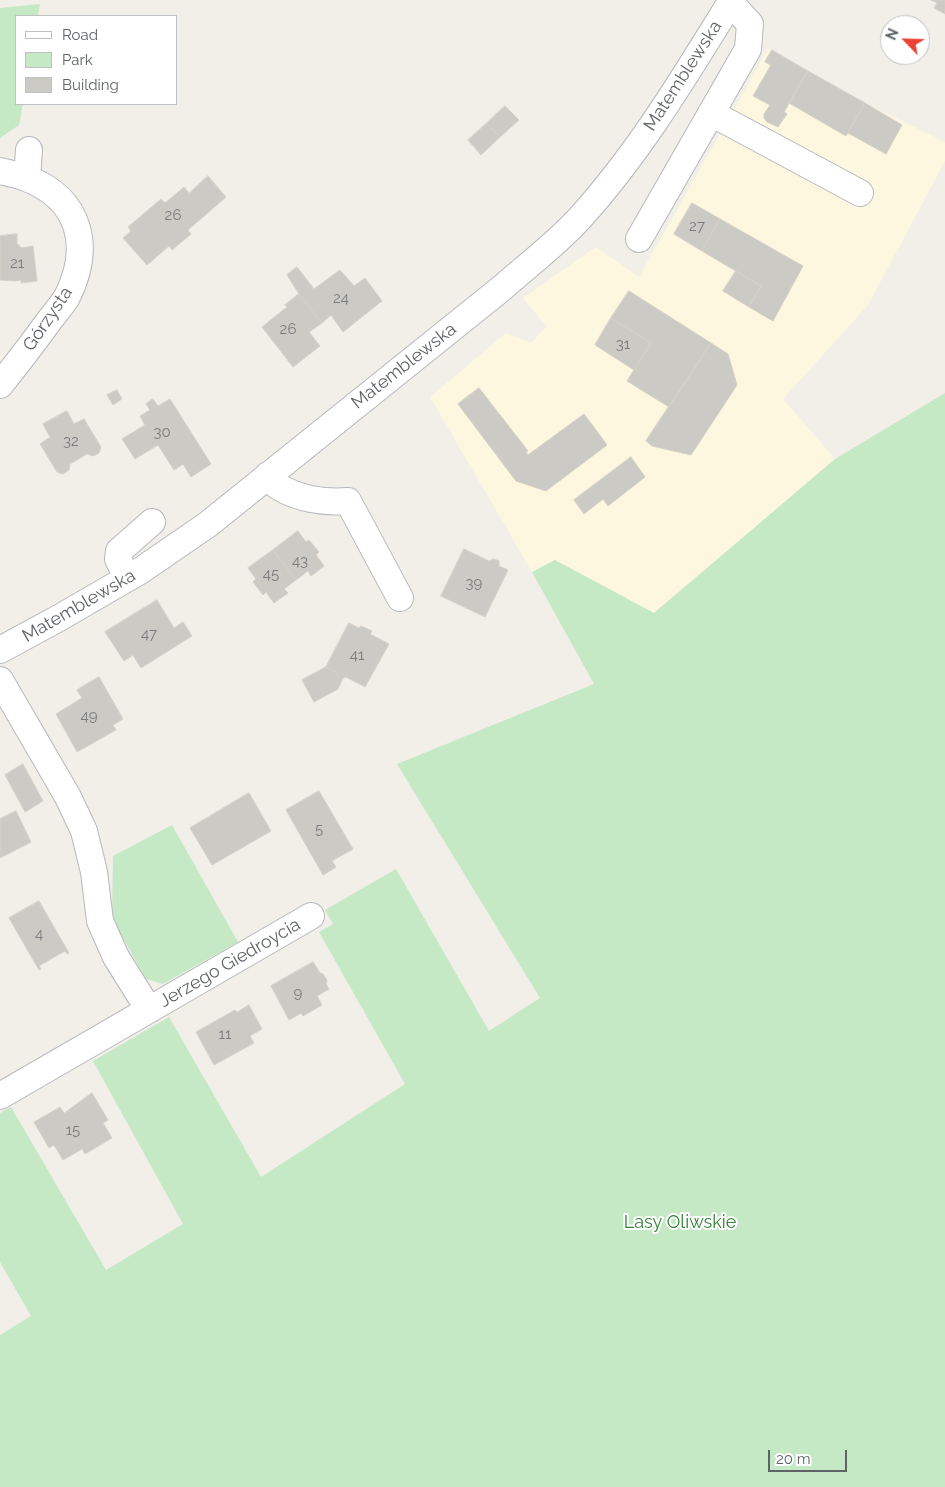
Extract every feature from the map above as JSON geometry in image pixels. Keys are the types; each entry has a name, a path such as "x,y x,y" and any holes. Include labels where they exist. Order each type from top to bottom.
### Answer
{"street":[{"path":"639,239 748,48 750,24 731,1"},
{"name":"Matemblewska","path":"0,650 127,578 207,525 502,288 578,220 613,178 662,112 731,1"},
{"path":"711,113 860,193"},
{"path":"27,178 29,150"},
{"name":"Górzysta","path":"0,171 27,178 46,189 61,201 70,212 76,224 80,253 76,275 66,298 0,385"},
{"path":"268,475 278,486 307,498 328,502 348,501 400,598"},
{"path":"127,578 118,560 119,551 152,522"},
{"name":"Jerzego Giedroycia","path":"0,680 68,797 84,831 94,872 100,921 116,957 149,1010"},
{"name":"Jerzego Giedroycia","path":"0,1096 311,916"}],"shaded area":[{"path":"768,49 865,103 945,142 945,161 868,305 783,399 835,459 654,613 555,560 532,572 430,397 506,333 531,343 546,326 523,298 596,247 639,277"}],"green space":[{"path":"40,4 38,15 15,15 15,105 23,105 19,125 0,138 0,8"},
{"name":"Lasy Oliwskie","path":"945,393 945,1487 0,1487 0,1335 31,1316 0,1262 0,1113 11,1107 106,1270 183,1224 93,1061 169,1017 261,1177 405,1084 319,932 333,924 325,910 396,869 489,1031 540,998 397,764 594,684 532,572 555,560 654,613 835,459"},
{"path":"172,825 238,942 163,984 146,979 112,919 113,856"}],"building":[{"path":"931,0 945,0 945,14 934,8 937,3"},
{"path":"772,50 808,71 784,112 787,114 778,127 767,122 764,118 764,114 770,105 753,96 771,65 765,62"},
{"path":"808,71 865,103 846,136 789,103"},
{"path":"865,103 902,125 886,154 848,133"},
{"path":"505,106 519,120 500,137 487,123"},
{"path":"487,123 500,137 481,155 468,140"},
{"path":"208,176 226,197 188,230 191,234 172,250 169,246 147,265 123,238 131,231 128,227 161,199 165,203 184,187 189,193"},
{"path":"692,203 720,219 702,251 674,234"},
{"path":"720,219 803,266 773,321 749,307 761,286 702,251"},
{"path":"17,234 17,244 22,248 33,246 37,281 21,283 21,280 0,280 0,236"},
{"path":"297,267 314,289 340,270 354,286 365,278 382,301 343,332 331,315 322,323 299,294 287,275"},
{"path":"736,271 761,286 749,307 723,291"},
{"path":"629,291 711,343 669,407 627,381 651,343 611,318"},
{"path":"299,294 322,323 309,332 320,346 293,367 262,327 287,307 285,305"},
{"path":"611,318 651,343 634,370 595,345"},
{"path":"711,343 728,354 737,385 691,455 652,446 646,441"},
{"path":"479,388 528,451 526,452 528,455 584,414 607,445 546,491 516,481 458,404"},
{"path":"117,390 122,399 113,405 107,395"},
{"path":"153,399 158,406 170,399 211,464 191,477 183,464 174,470 158,445 135,459 122,439 145,425 140,416 150,410 146,404"},
{"path":"67,411 74,424 84,419 101,447 99,453 93,456 87,454 70,464 69,470 63,474 57,472 40,444 50,437 43,424"},
{"path":"631,457 645,477 608,506 603,499 584,514 574,500"},
{"path":"298,531 306,542 309,540 319,552 316,555 324,566 311,576 308,571 296,580 273,550"},
{"path":"464,549 489,561 494,559 499,561 499,566 508,570 485,617 441,596"},
{"path":"273,550 296,580 284,589 288,593 274,603 266,592 263,595 253,582 256,579 248,568"},
{"path":"157,600 174,628 183,622 192,636 141,668 133,655 124,661 105,632"},
{"path":"349,623 372,631 370,634 389,644 365,687 346,677 342,679 337,676 336,672 326,667"},
{"path":"326,667 336,672 337,676 343,678 338,689 314,702 302,680"},
{"path":"99,677 123,719 113,725 116,730 77,752 56,714 82,698 77,690"},
{"path":"23,764 43,801 25,812 5,775"},
{"path":"319,791 353,849 332,861 336,867 323,875 286,810"},
{"path":"249,793 271,831 212,865 190,828"},
{"path":"16,811 31,842 0,858 0,819"},
{"path":"39,901 69,953 67,954 65,951 39,966 41,969 39,970 9,918"},
{"path":"313,962 327,980 326,984 329,989 317,996 322,1005 303,1016 301,1013 289,1020 271,986"},
{"path":"249,1005 262,1029 250,1036 254,1043 214,1065 196,1032 235,1010 237,1012"},
{"path":"92,1093 108,1120 103,1123 112,1138 85,1154 82,1149 63,1160 54,1145 49,1148 34,1122 60,1107 64,1113"}]}
